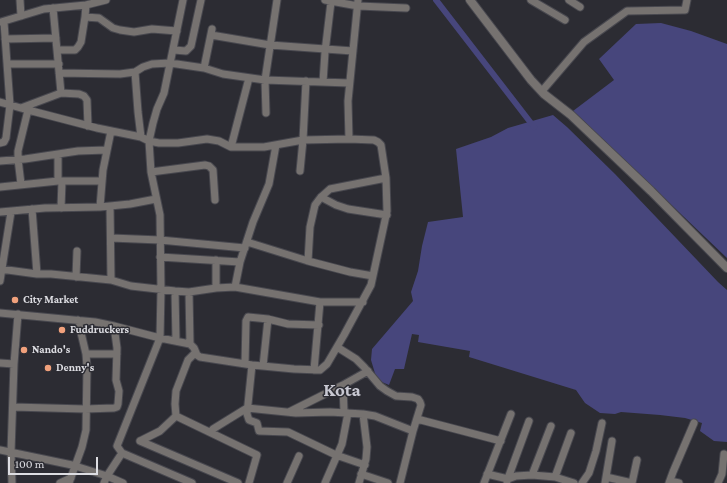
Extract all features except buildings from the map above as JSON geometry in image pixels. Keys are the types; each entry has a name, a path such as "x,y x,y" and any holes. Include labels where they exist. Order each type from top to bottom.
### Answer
{"street":[{"path":"20,0 22,16"},
{"path":"0,143 4,142 6,138 10,105 5,39 2,22 53,8 86,5 106,0"},
{"path":"183,0 164,93 155,116 149,141 151,172 160,216 160,338 117,446 122,453 192,483"},
{"path":"174,50 186,51 191,46 201,0"},
{"path":"266,113 265,80 277,0"},
{"path":"470,0 526,74 542,91 571,115 651,191 727,268"},
{"path":"531,0 565,20"},
{"path":"569,0 580,7"},
{"path":"542,91 584,42 627,11 685,10 687,0"},
{"path":"323,82 328,1 406,8"},
{"path":"349,139 349,83 358,3"},
{"path":"58,50 75,50 78,47 81,42 86,5"},
{"path":"53,8 61,93"},
{"path":"85,17 99,18 113,28 120,30 134,32 152,29 177,31"},
{"path":"204,68 211,32 270,45 353,50"},
{"path":"5,39 56,38"},
{"path":"7,64 59,64"},
{"path":"59,73 120,74 135,72 152,64 170,64 204,68 223,74 265,80 349,83"},
{"path":"135,72 141,137"},
{"path":"231,147 249,78"},
{"path":"300,171 306,81"},
{"path":"25,109 61,93 79,94 84,96 87,100 88,126"},
{"path":"0,102 88,126 141,137 149,141 178,143 207,139 219,141 231,147 264,147 303,140 366,139 378,142 381,146 386,178 387,215 371,285 337,347 324,368 320,370 263,366 200,357 195,353 194,348 190,344 114,326 78,320 0,313"},
{"path":"21,184 18,151 25,109"},
{"path":"100,208 106,150 111,131"},
{"path":"235,287 240,262 253,222 269,184 276,145"},
{"path":"0,161 78,151 106,150"},
{"path":"58,154 61,208"},
{"path":"151,172 205,165 209,166 213,170 215,200"},
{"path":"308,261 310,227 316,206 321,197 330,189 386,178"},
{"path":"0,187 60,181 102,181"},
{"path":"321,197 336,205 348,209 387,215"},
{"path":"0,212 61,208 100,208 156,199"},
{"path":"110,206 111,280"},
{"path":"32,210 37,274"},
{"path":"0,281 11,212"},
{"path":"111,238 246,245 350,272 374,276"},
{"path":"76,277 77,251"},
{"path":"160,257 240,262"},
{"path":"216,260 216,288"},
{"path":"1,269 37,274 111,280 130,286 161,290 189,292 235,287 320,302 363,302"},
{"path":"175,291 176,341"},
{"path":"189,292 190,344"},
{"path":"314,370 320,302"},
{"path":"12,483 14,364 18,314"},
{"path":"319,325 294,325 248,317 246,318 248,364 247,418 257,423 259,431 288,432 336,455 365,465"},
{"path":"60,483 70,480 76,466 86,430 85,409 87,367 86,354 78,320"},
{"path":"263,366 268,320"},
{"path":"13,407 85,409 114,408 118,404 119,391 115,374 117,354 114,326"},
{"path":"337,347 356,359 380,386 387,391 396,396 418,399 421,405 413,430 400,483"},
{"path":"176,416 176,391 188,360 195,353"},
{"path":"86,354 117,354"},
{"path":"0,363 14,364"},
{"path":"289,412 368,371"},
{"path":"325,483 342,444 346,413 343,385"},
{"path":"214,429 247,408 289,412 363,414 375,416 413,430"},
{"path":"359,483 365,465 367,447 363,414"},
{"path":"484,483 511,414"},
{"path":"176,416 160,431 140,441 238,483"},
{"path":"176,416 256,455 249,483"},
{"path":"417,419 500,440"},
{"path":"507,481 529,421"},
{"path":"582,483 589,473 596,452 602,423"},
{"path":"679,483 669,482 694,423"},
{"path":"532,475 551,426"},
{"path":"555,477 572,432"},
{"path":"612,441 606,480 632,483 637,460"},
{"path":"0,450 76,466 106,480 123,483"},
{"path":"106,480 122,453"},
{"path":"718,483 722,474 724,454"},
{"path":"287,483 299,456"},
{"path":"361,474 388,483"},
{"path":"487,474 507,481 516,476 532,475 555,477 574,483"}],"shaded area":[{"path":"661,23 691,31 727,44 727,258 573,111 614,80 599,59 636,24"},
{"path":"553,115 615,174 727,290 727,442 714,441 700,431 702,423 685,418 621,412 615,414 600,413 585,403 576,390 469,357 470,351 418,342 419,335 412,334 404,369 395,369 389,385 377,380 371,360 372,349 413,301 411,292 418,271 428,222 463,217 456,149 491,137 508,128"}],"waterway":[{"path":"436,0 534,127"}],"place":[{"name":"City Market","path":"15,300"},
{"name":"Fuddruckers","path":"62,330"},
{"name":"Nando's","path":"24,350"},
{"name":"Denny's","path":"48,368"}],"district":[{"name":"Kota","path":"342,390"}]}
